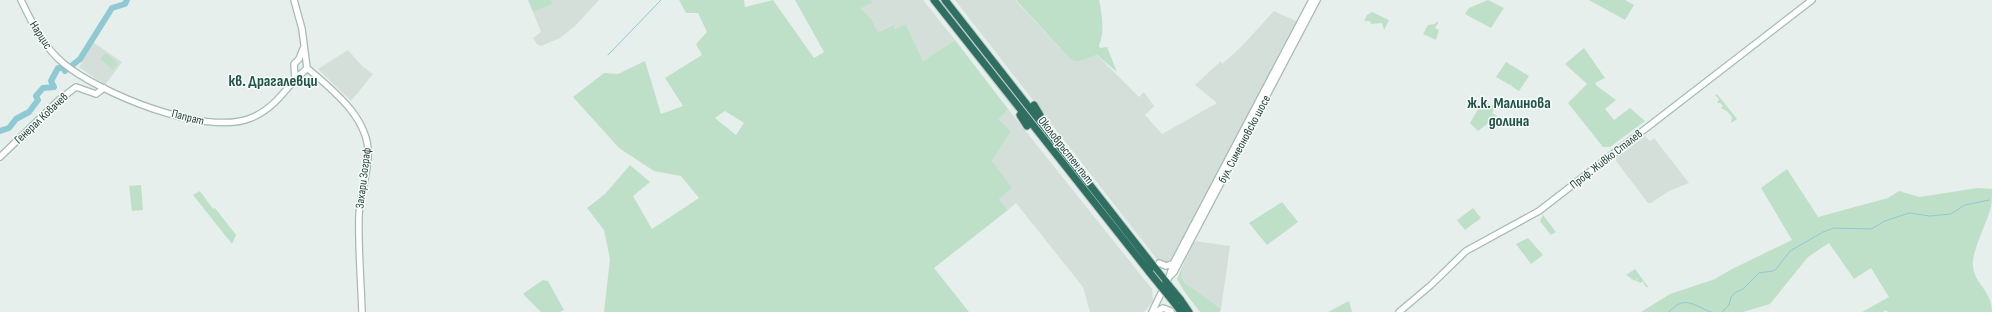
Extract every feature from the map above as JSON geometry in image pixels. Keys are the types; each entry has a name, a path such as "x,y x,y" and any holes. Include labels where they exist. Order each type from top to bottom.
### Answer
{"highway":[{"name":"Околовръстен път","path":"934,0 1062,163 1155,268"},
{"name":"Околовръстен път","path":"945,0 1155,268 1181,312"},
{"path":"1004,75 1029,98"},
{"path":"1004,88 1027,126"},
{"path":"1034,105 1047,130"},
{"path":"1035,137 1062,163"},
{"name":"Околовръстен път","path":"1176,305 1189,312"}],"main road":[{"name":"Нарцис","path":"21,0 34,28 46,46 66,65 74,70"},
{"path":"294,0 302,29 303,49 306,61 304,70 296,71"},
{"name":"бул. Симеоновско шосе","path":"1152,312 1169,277 1174,262 1312,0"},
{"name":"бул. Симеоновско шосе","path":"1169,277 1177,267 1317,0"},
{"name":"Проф. Живко Сталев","path":"1399,312 1431,285 1466,251 1539,211 1812,0"},
{"path":"295,79 296,71 294,64 299,59 303,49"},
{"path":"299,59 306,61"},
{"name":"Папрат","path":"74,70 104,88 132,100 198,122 217,123 250,119 265,111 287,90 304,70"},
{"name":"Захари Зограф","path":"304,70 345,104 361,124 368,142 368,158 359,214 362,312"},
{"name":"Генерал Ковачев","path":"0,157 59,100 76,87 96,94 104,88"},
{"path":"1155,268 1166,266 1174,262"},
{"path":"1156,312 1163,308 1176,305"}],"shaded area":[{"path":"551,0 599,0 575,26 560,38 541,46 537,44 533,38 541,32 533,12 553,4"},
{"path":"871,0 923,0 955,40 923,61 906,24 895,29 892,25 878,32 872,20 861,8 872,3"},
{"path":"955,0 1015,0 1071,60 1077,62 1097,55 1139,97 1144,92 1154,106 1145,115 1162,134 1217,103 1195,85 1221,61 1222,64 1240,48 1274,11 1298,22 1169,263 1164,263 1159,262"},
{"path":"93,42 122,62 105,85 79,67 82,63 79,61"},
{"path":"348,50 362,66 373,74 351,101 318,69"},
{"path":"1008,109 1152,289 1153,301 1144,312 1090,312 1083,287 1016,203 1008,210 999,199 992,161 1011,131 999,119"},
{"path":"1645,136 1650,141 1654,138 1689,183 1669,191 1651,203 1648,203 1616,161 1616,157"},
{"path":"1194,241 1230,246 1221,309 1188,287 1181,276 1184,263"}],"green space":[{"path":"528,0 551,0 553,4 533,12"},
{"path":"679,0 744,0 745,7 773,0 814,58 824,52 795,0 871,0 873,3 861,8 872,20 878,32 893,25 895,29 906,24 923,61 955,40 1008,109 999,119 1011,131 992,161 1012,188 999,199 1008,210 934,268 969,312 604,312 610,259 604,230 587,208 605,194 630,165 650,182 633,196 652,229 699,198 681,176 654,171 619,148 573,97 604,73 618,74 645,61 661,114 683,106 665,78 702,55 696,44 707,32 698,13 686,13","holes":["725,111 744,123 736,135 715,118"]},
{"path":"929,0 931,0 1007,97 1017,113"},
{"path":"939,0 941,0 1152,269 1151,270"},
{"path":"1016,0 1099,0 1102,17 1102,35 1099,45 1100,48 1107,47 1117,72 1097,55 1077,62 1071,60"},
{"path":"1488,0 1504,8 1491,28 1465,14 1469,8"},
{"path":"1589,0 1625,0 1634,5 1625,20"},
{"path":"1372,12 1389,20 1384,30 1382,23 1371,24 1370,21 1364,21 1367,15"},
{"path":"1437,21 1438,23 1435,28 1439,30 1436,40 1423,34 1428,25 1435,24"},
{"path":"1584,48 1605,78 1595,83 1616,100 1605,109 1614,120 1630,108 1645,121 1610,147 1603,147 1568,103 1587,84 1565,64"},
{"path":"106,53 118,63 113,70 100,59"},
{"path":"1506,62 1529,76 1519,91 1511,86 1512,84 1510,85 1496,77"},
{"path":"1717,94 1737,119 1731,123 1732,117 1727,111 1721,108 1723,106 1720,103 1717,103 1719,99 1715,95"},
{"path":"1483,101 1495,107 1492,113 1497,116 1478,131 1470,123"},
{"path":"1787,169 1818,217 1888,198 1899,191 1919,197 1978,188 1992,189 1991,207 1974,254 1973,267 1974,273 1987,293 1992,312 1888,312 1886,310 1883,312 1862,312 1889,297 1871,268 1854,279 1829,243 1808,257 1770,304 1743,312 1641,312 1670,294 1715,279 1732,269 1792,240 1761,188"},
{"path":"141,185 143,210 132,211 129,186"},
{"path":"200,191 213,209 215,208 236,235 232,244 193,195"},
{"path":"1282,202 1298,222 1267,245 1249,223"},
{"path":"1473,208 1481,218 1465,230 1457,220"},
{"path":"1543,215 1556,232 1551,235 1540,221"},
{"path":"1528,238 1543,255 1531,264 1516,244"},
{"path":"1184,263 1181,276 1185,283 1221,309 1220,312 1200,312 1184,291 1177,279"},
{"path":"1635,269 1649,288 1645,286 1643,281 1641,283 1636,281 1638,278 1635,281 1626,275"},
{"path":"543,280 548,281 564,310 560,312 541,312 524,295 524,293"},
{"path":"1349,301 1352,312 1328,312"}],"waterway":[{"path":"0,131 9,128 16,119 29,112 38,100 36,96 43,88 54,87 51,81 58,68 63,68 65,71 80,59 112,8 125,4 127,0"},
{"path":"608,55 661,0"},
{"path":"1722,312 1729,305 1731,297 1736,292 1743,289 1759,273 1773,271 1790,251 1823,232 1834,228 1871,229 1885,221 1909,213 1930,216 1951,214 1965,205 1989,200"},
{"path":"1669,312 1680,304 1685,303 1690,303 1711,312"}],"district":[{"name":"кв. Драгалевци","path":"273,80"},
{"name":"ж.к. Малинова долина","path":"1509,111"}]}
